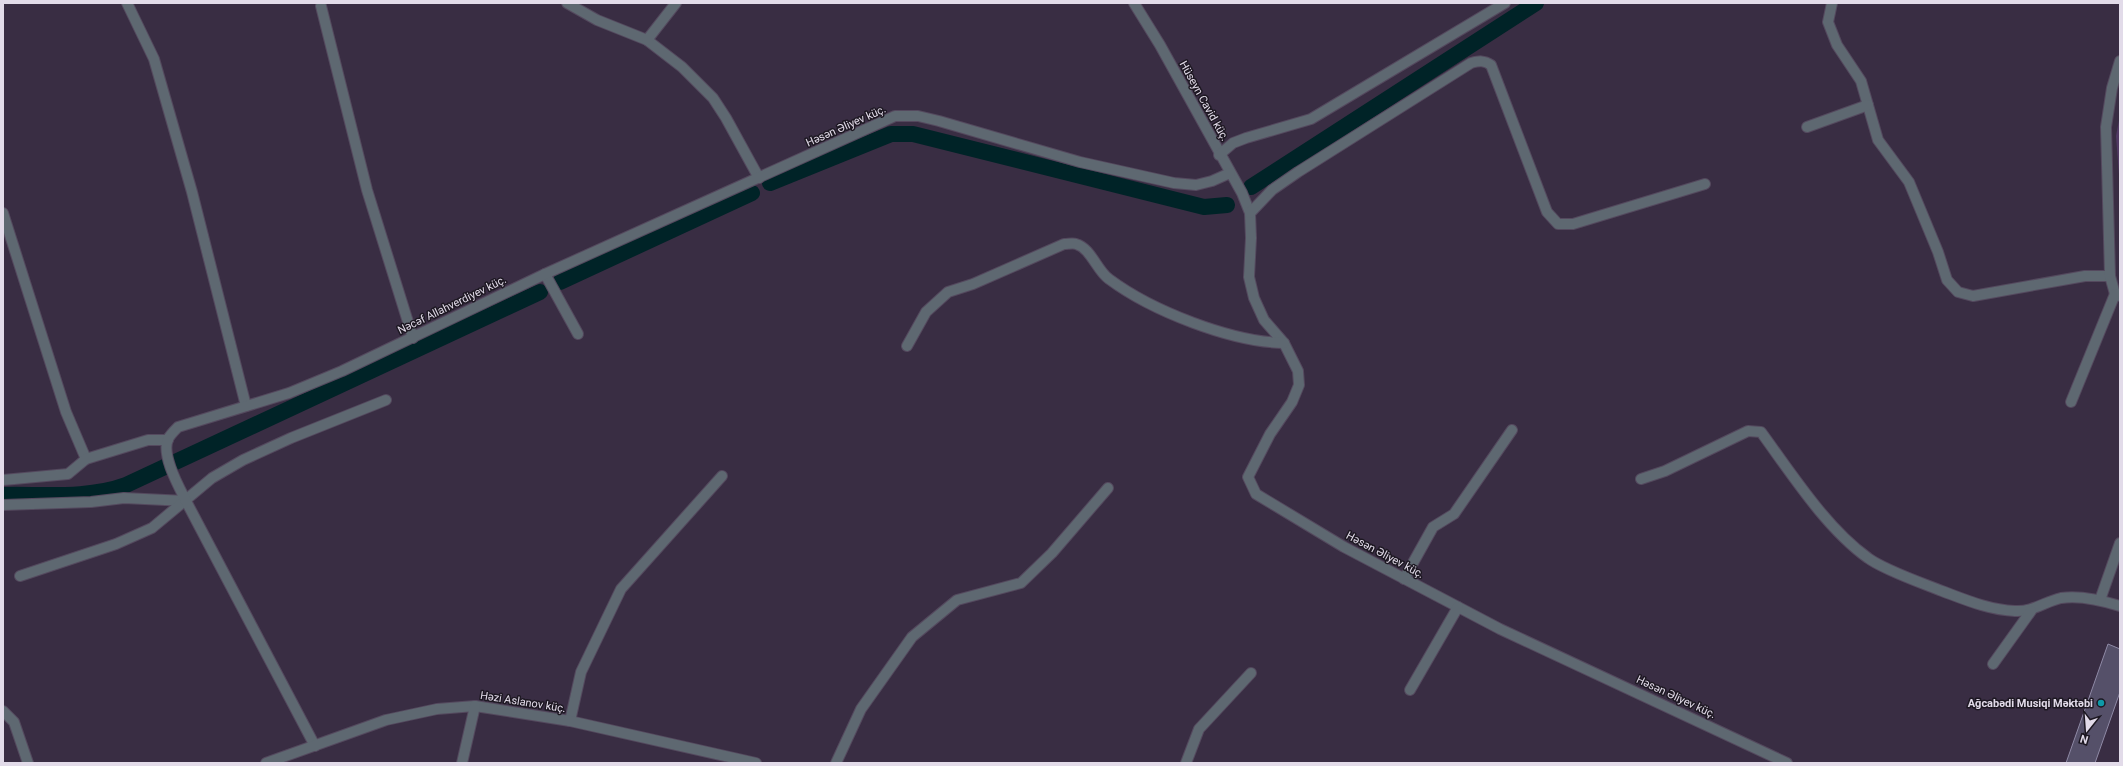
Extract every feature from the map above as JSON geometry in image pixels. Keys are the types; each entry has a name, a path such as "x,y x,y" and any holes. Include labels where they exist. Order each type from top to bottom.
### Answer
{"street":[{"path":"127,3 154,59 192,192 246,406"},
{"path":"567,3 597,20 647,40 682,67 713,98 760,178"},
{"path":"647,40 676,3"},
{"name":"Hüseyn Cavid küç.","path":"1134,3 1160,46 1219,155 1242,193 1250,213"},
{"path":"1219,155 1233,143 1311,119 1505,3"},
{"path":"1832,3 1828,22 1837,45 1861,81 1878,140 1909,182 1938,252 1947,280 1958,292 1973,296 2086,276 2110,276"},
{"path":"321,6 367,190 413,338"},
{"path":"1250,213 1272,190 1298,172 1471,63 1478,61 1486,61 1491,65 1547,212 1558,224 1573,224 1705,184"},
{"path":"2071,402 2118,295 2110,276 2106,127 2112,88 2120,61"},
{"path":"1807,127 1868,105"},
{"name":"Həsən Əliyev küç.","path":"760,178 895,116 918,116 1080,162 1174,183 1196,185 1212,181 1230,173"},
{"name":"Nəcəf Allahverdiyev küç.","path":"168,440 178,427 289,393 342,371 545,274 760,178"},
{"path":"3,213 66,412 86,459"},
{"name":"Həsən Əliyev küç.","path":"1250,213 1251,238 1249,277 1254,298 1264,320 1284,343 1298,371 1299,385 1292,402 1270,434 1248,477 1256,494 1344,547 1500,629 1787,763"},
{"path":"907,346 926,312 948,292 973,284 1064,244 1077,244 1086,250 1108,278 1152,306 1198,324 1264,343 1284,343"},
{"path":"545,274 578,334"},
{"path":"20,576 116,544 152,528 212,478 243,460 291,438 386,400"},
{"path":"1404,579 1433,527 1454,514 1512,430"},
{"path":"1641,479 1665,471 1748,431 1761,432 1799,484 1846,541 1869,559 1921,583 1988,608 2015,611 2031,610 2060,598 2100,600 2120,606"},
{"path":"3,480 68,474 86,459 148,440 168,440 167,454 173,474 315,746"},
{"path":"570,722 582,672 622,589 722,476"},
{"path":"836,763 861,709 912,637 956,600 1021,583 1052,553 1108,488"},
{"path":"3,505 91,502 124,498 186,501"},
{"path":"2100,600 2120,543"},
{"path":"1410,690 1458,607"},
{"path":"1993,664 2031,610"},
{"path":"1186,763 1199,729 1251,673"},
{"path":"462,763 475,706"},
{"name":"Həzi Aslanov küç.","path":"266,763 386,720 437,708 475,706 570,722 756,763"},
{"path":"3,710 14,722 28,763"}],"shaded area":[{"path":"2120,115 2120,188 2116,136"}],"building":[{"path":"2108,644 2120,649 2120,692 2095,763 2066,763"}],"waterway":[{"path":"1251,187 1536,3"},
{"path":"770,183 891,134 913,134 1204,207 1227,205"},
{"path":"560,282 752,193"},
{"path":"3,495 81,494 126,485 540,292"}],"place":[{"name":"Ağcabədi Musiqi Məktəbi","path":"2101,703"}]}
